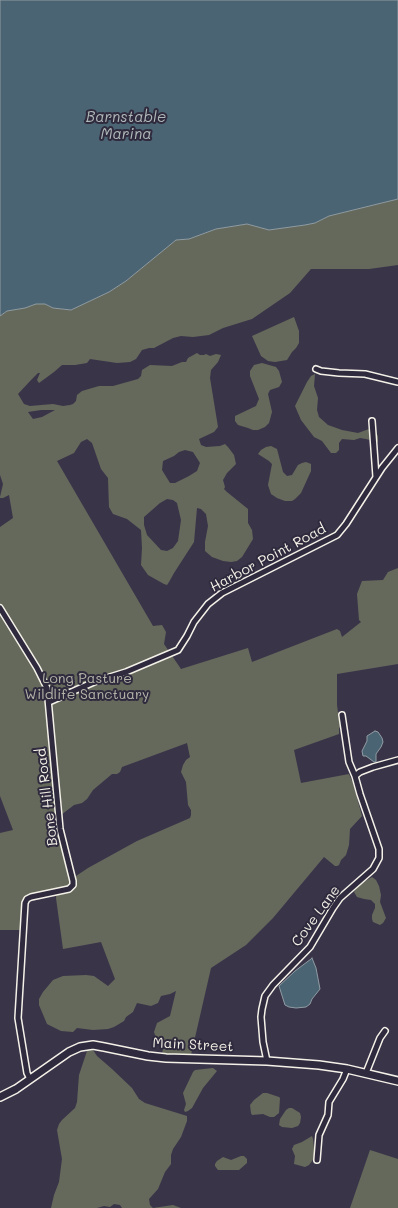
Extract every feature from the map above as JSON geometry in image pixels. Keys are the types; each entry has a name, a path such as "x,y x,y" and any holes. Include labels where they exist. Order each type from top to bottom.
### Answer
{"main road":[{"name":"Main Street","path":"0,1097 30,1079 69,1052 86,1046 104,1046 148,1056 166,1058 267,1061 319,1065 347,1069 398,1081"}],"street":[{"path":"316,369 339,373 365,374 398,382"},
{"path":"372,420 376,477"},
{"name":"Harbor Point Road","path":"49,702 94,682 126,672 178,650 194,622 208,604 222,593 337,535 344,527 376,477 398,448"},
{"name":"Bone Hill Road","path":"0,608 46,684 49,702 60,829 73,881 72,887 69,889 31,897 25,902 18,1018 27,1073 30,1079"},
{"path":"342,715 349,762 355,776 360,772 373,767 398,760"},
{"name":"Cove Lane","path":"267,1061 261,1017 265,996 273,985 310,947 336,903 378,863 380,854 355,776"},
{"path":"366,1073 380,1038 385,1031"},
{"path":"317,1160 319,1135 328,1115 328,1105 347,1069"}],"green space":[{"name":"Long Pasture Wildlife Sanctuary","path":"398,199 398,265 369,269 311,269 290,293 252,319 223,328 209,335 193,337 181,336 173,338 154,348 142,350 136,359 130,362 117,363 90,359 87,363 62,365 39,383 37,380 40,373 38,373 18,394 24,404 30,406 53,404 63,406 70,405 76,401 77,395 82,391 99,386 113,386 138,379 141,376 142,370 150,365 172,366 186,362 188,358 197,353 200,355 206,354 210,356 216,354 221,355 218,362 211,370 210,378 218,427 214,432 199,439 201,445 206,447 225,444 234,455 236,464 227,473 223,480 225,487 224,489 248,509 248,523 252,530 253,539 242,557 237,561 223,561 212,557 205,551 208,526 206,514 201,509 197,508 194,542 167,585 164,584 148,575 141,565 141,530 127,519 113,514 109,507 108,478 101,469 92,443 87,439 81,442 74,453 57,461 153,626 162,625 166,632 164,644 181,669 248,648 252,662 337,629 340,631 342,637 361,622 359,620 357,594 362,581 383,580 388,572 398,568 398,664 337,674 337,705 340,727 339,734 294,750 301,783 349,774 353,783 362,816 350,829 349,845 346,855 341,860 339,865 335,866 324,857 273,918 246,945 211,968 191,1055 162,1055 163,1048 158,1043 154,1032 157,1023 170,1016 176,991 161,996 158,1003 151,1006 137,1003 133,1012 126,1017 124,1021 114,1027 93,1030 77,1028 73,1032 61,1031 47,1024 39,1005 39,999 53,980 63,976 86,975 94,976 108,986 115,979 101,942 63,949 56,898 57,888 30,894 25,897 23,901 21,930 0,930 0,833 13,830 0,796 0,527 13,518 9,495 0,498 3,484 0,475 0,316 7,311 25,308 36,304 45,304 53,308 71,310 109,292 126,281 176,240 189,239 216,229 247,224 269,230 305,225 315,223 329,216","holes":["41,410 55,410 42,417 33,419 28,412","185,450 193,452 200,463 197,471 175,483 170,483 162,470 163,461","167,499 173,500 177,503 181,520 178,541 173,548 167,551 161,550 147,535 144,525 144,517","187,743 190,757 186,760 181,772 186,782 188,805 191,810 190,818 137,841 88,868 70,880 55,818 74,805 82,803 87,799 93,790 112,774 117,774 120,772 122,767"]},
{"path":"294,317 299,331 299,343 287,360 275,362 268,361 261,356 252,336"},
{"path":"262,363 276,367 279,371 282,382 279,387 270,390 268,394 272,412 269,423 265,427 258,430 253,430 238,425 235,421 235,416 256,406 259,399 250,376 250,371 254,365"},
{"path":"315,374 314,386 318,398 317,410 319,417 328,425 342,430 358,433 369,429 375,430 378,436 378,442 360,438 354,440 342,439 339,443 339,450 336,453 331,453 322,441 314,437 301,420 295,406 307,382 311,376"},
{"path":"271,446 277,449 283,472 287,476 292,475 298,465 302,463 306,462 311,464 311,471 301,493 292,501 285,501 271,494 268,485 272,464 258,454 261,450"},
{"path":"372,877 376,880 379,886 381,895 380,902 386,918 380,925 373,922 372,919 375,904 371,900 357,897 354,892 359,885"},
{"path":"91,1047 97,1056 132,1088 139,1099 145,1103 187,1116 187,1121 181,1137 171,1155 171,1164 165,1172 158,1189 149,1199 150,1205 153,1208 122,1208 120,1205 114,1204 110,1207 104,1206 97,1208 51,1208 59,1182 62,1159 57,1130 62,1120 75,1108 77,1102 79,1075 88,1048"},
{"path":"213,1068 217,1071 203,1088 192,1108 185,1112 184,1110 186,1104 183,1093 193,1072 195,1070"},
{"path":"263,1093 280,1098 279,1113 274,1117 263,1114 252,1115 251,1113 250,1105"},
{"path":"289,1108 292,1108 300,1113 300,1123 298,1126 292,1128 282,1127 279,1125 280,1119"},
{"path":"312,1136 315,1157 309,1165 305,1167 294,1164 295,1156 292,1149 294,1145"},
{"path":"370,1150 398,1159 398,1208 350,1208"},
{"path":"244,1156 247,1159 247,1163 239,1170 218,1170 215,1166 217,1161 223,1157 231,1160"},
{"path":"173,1205 181,1208 153,1208"}],"water":[{"name":"Barnstable Marina","path":"0,0 398,0 398,199 329,216 315,223 305,225 269,230 247,224 216,229 189,239 176,240 126,281 109,292 71,310 53,308 45,304 36,304 25,308 7,311 0,316"},
{"path":"375,731 378,732 383,742 376,754 376,762 374,762 366,756 363,756 362,751 367,741 367,736"},
{"path":"312,958 316,968 320,989 310,1004 306,1007 296,1008 285,1005 279,986"}]}
